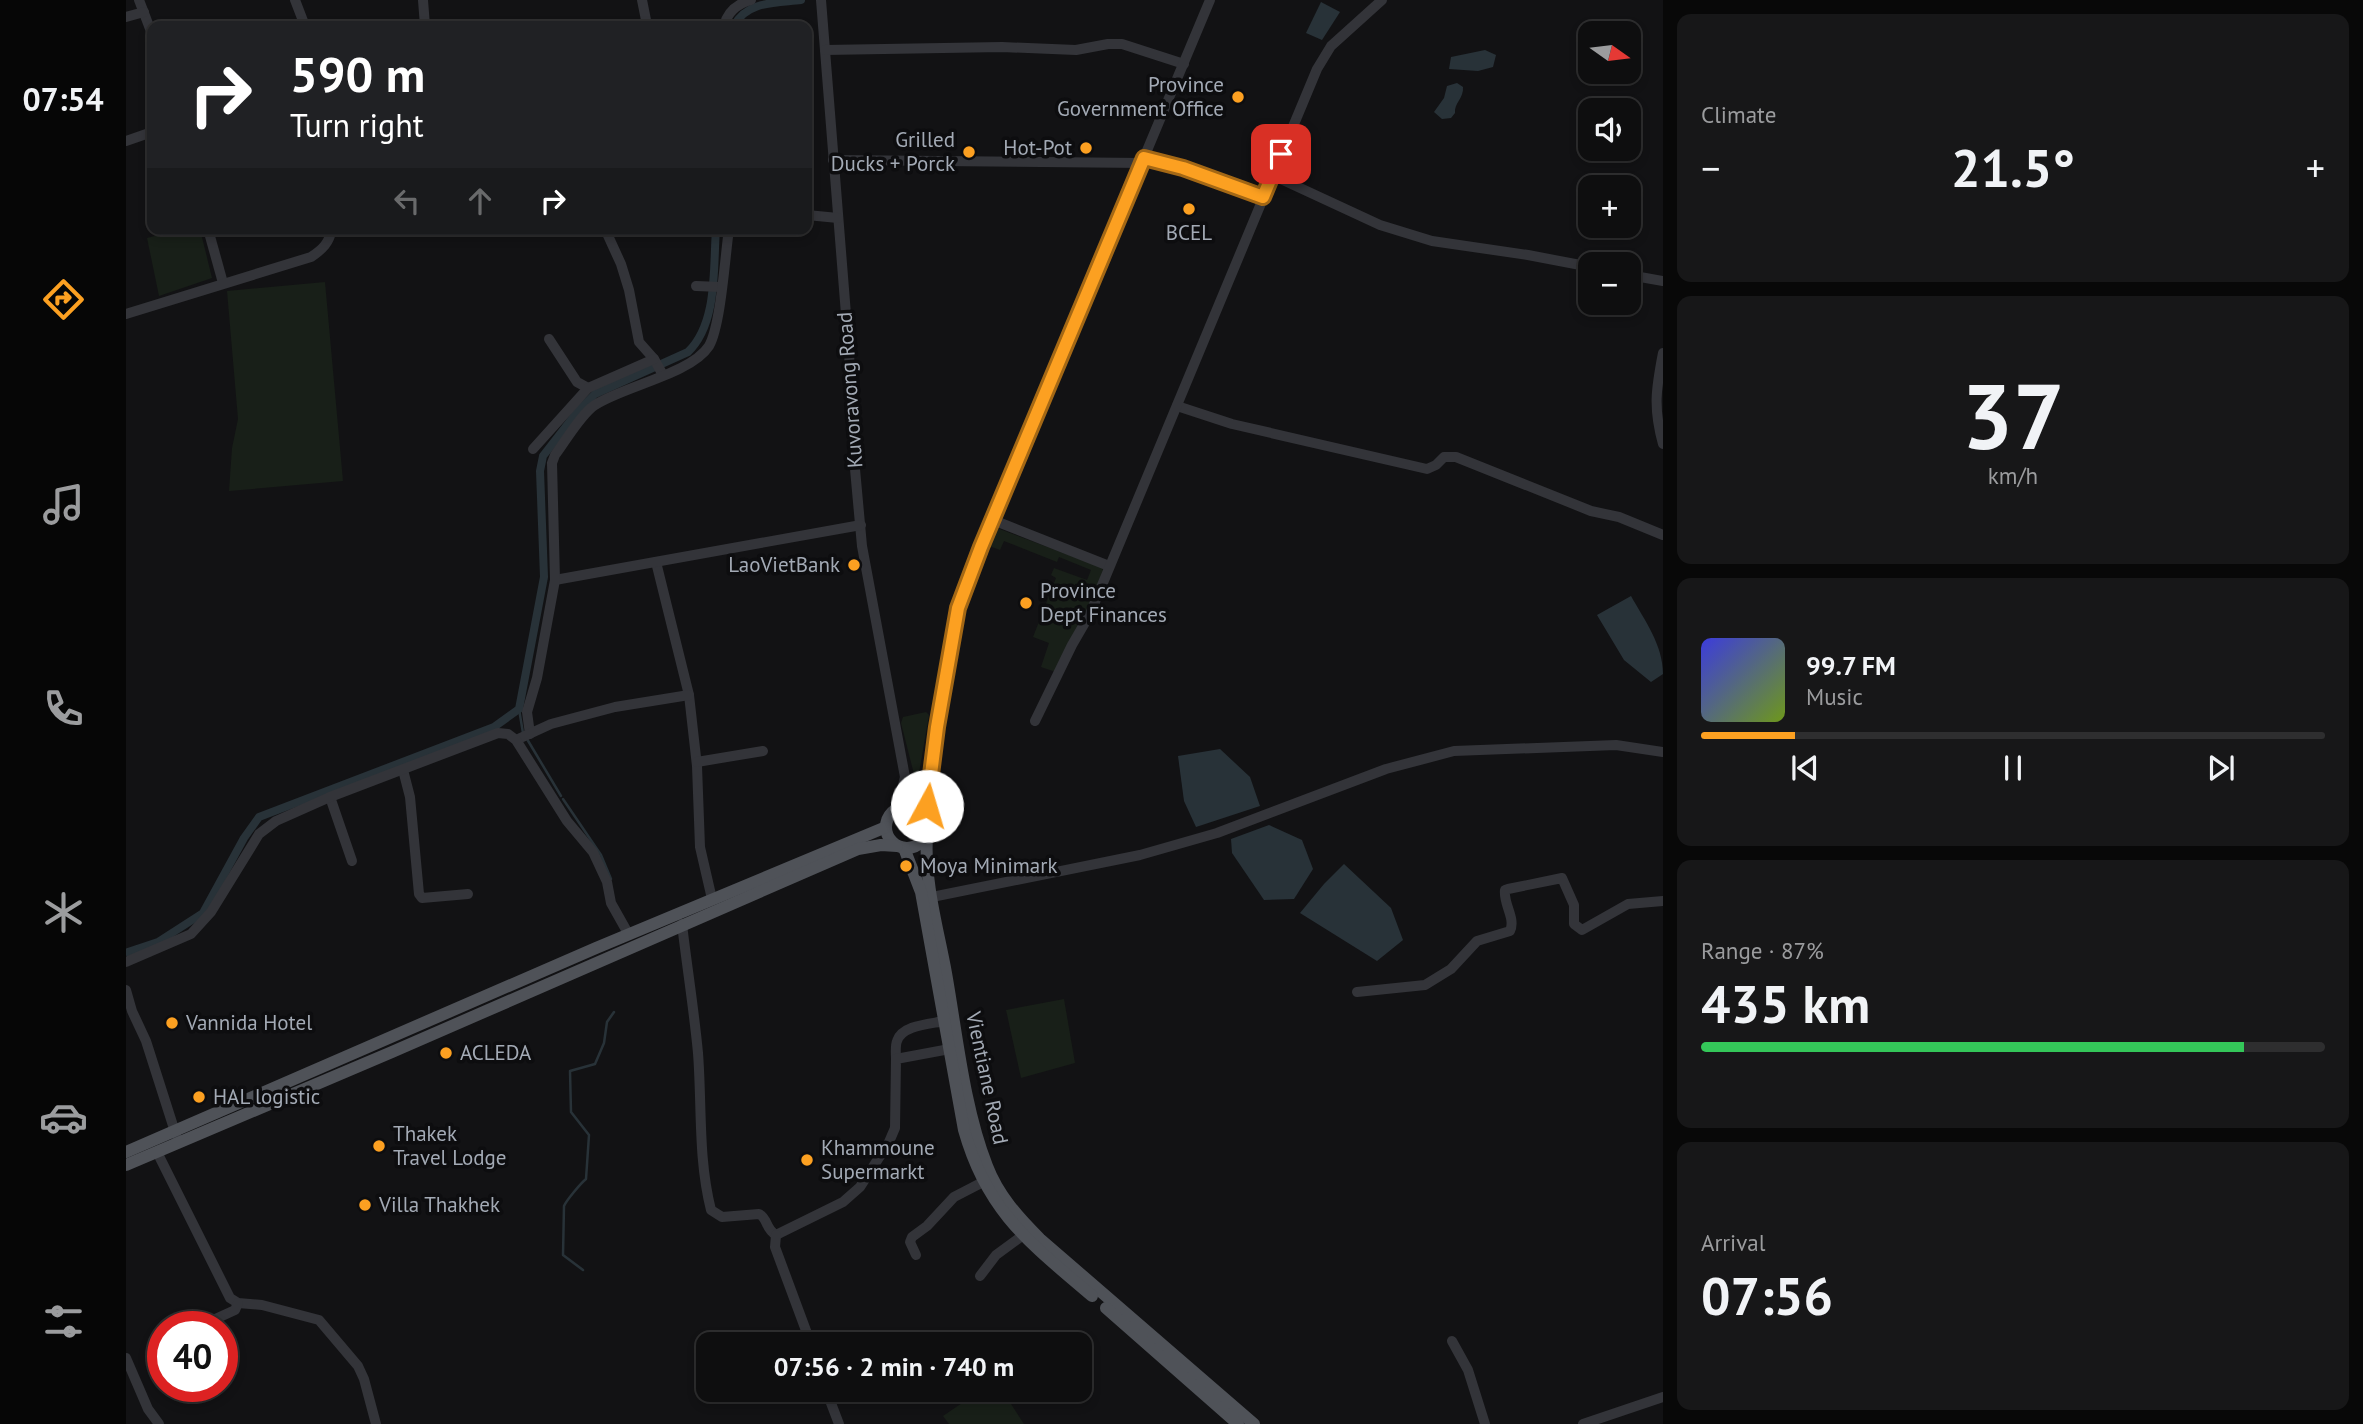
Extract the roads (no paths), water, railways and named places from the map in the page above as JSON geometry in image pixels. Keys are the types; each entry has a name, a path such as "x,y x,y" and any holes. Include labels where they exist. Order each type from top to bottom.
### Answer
{"main road":[{"path":"126,1152 177,1137 392,1052 858,849 881,845 917,846 927,836 929,829 923,813 910,806 894,811 886,827 629,935 177,1137 157,1152 126,1165"},
{"path":"886,827 889,838 900,847 921,892 944,1021 954,1048 964,1130 983,1182 1022,1236 1238,1424"},
{"name":"Vientiane Road","path":"927,836 932,897 954,1048 979,1143 987,1168 1000,1192 1013,1212 1040,1239 1254,1424"}],"street":[{"path":"139,0 147,21"},
{"path":"295,0 303,21"},
{"path":"423,0 425,21"},
{"path":"642,0 646,21"},
{"path":"725,21 728,14 739,5 751,0"},
{"name":"Kuvoravong Road","path":"821,0 860,525 905,777 912,796 923,813"},
{"path":"923,813 958,608 1210,0"},
{"path":"1035,721 1090,614 1317,69 1326,52 1382,0"},
{"path":"126,17 144,12"},
{"path":"825,50 942,47 1076,50 1122,44 1184,64"},
{"path":"126,141 147,134"},
{"path":"834,160 1143,160 1183,168 1263,197"},
{"path":"1272,175 1380,225 1432,241 1578,265"},
{"path":"812,215 838,218"},
{"path":"210,235 223,283"},
{"path":"126,314 311,257 323,250 330,235"},
{"path":"607,235 621,264 629,290 639,342 654,359 663,375"},
{"path":"530,734 527,712 537,678 555,580 551,471 555,456 596,404 697,358 709,346 718,319 728,235"},
{"path":"1641,277 1663,281"},
{"path":"696,286 721,287"},
{"path":"549,339 577,382 588,388"},
{"path":"1663,353 1655,393 1663,444"},
{"path":"533,449 588,388 654,359"},
{"path":"1177,406 1232,424 1427,469 1437,466 1444,457 1456,457 1591,511 1619,517 1663,536"},
{"path":"993,520 1109,566"},
{"path":"555,580 860,525"},
{"path":"656,562 689,695 697,762 700,847 712,899"},
{"path":"516,740 551,724 615,707 689,695"},
{"path":"126,962 191,933 211,912 260,833 276,821 330,797 498,733 508,734 516,740 567,821 593,852 607,882 611,903 629,935"},
{"path":"932,897 1140,855 1217,834 1385,769 1454,751 1616,746 1663,752"},
{"path":"697,762 763,751"},
{"path":"403,769 410,797 419,894 422,898 429,899 468,894"},
{"path":"894,811 905,777"},
{"path":"330,797 352,861"},
{"path":"1357,992 1424,985 1451,969 1477,942 1510,930 1513,925 1504,895 1508,889 1562,878 1574,905 1574,924 1582,930 1628,904 1663,901"},
{"path":"682,924 698,1054 700,1108 711,1210 722,1217 759,1214 776,1235"},
{"path":"126,990 146,1041 177,1137"},
{"path":"776,1235 837,1206 852,1196 860,1186 895,1128 897,1041 902,1033 944,1021"},
{"path":"896,1059 954,1048"},
{"path":"157,1152 230,1298 238,1303 262,1305 319,1320 358,1366 376,1424"},
{"path":"916,1255 910,1242 912,1237 927,1226 954,1197 983,1182"},
{"path":"776,1235 775,1247 807,1332"},
{"path":"980,1276 996,1255 1022,1236"},
{"path":"233,1311 238,1303"},
{"path":"1452,1341 1468,1370 1485,1424"},
{"path":"126,1358 148,1409 159,1424"},
{"path":"1583,1424 1663,1397"},
{"path":"831,1402 839,1424"}],"waterway":[{"path":"737,21 746,12 763,5 801,0"},
{"path":"128,952 158,942 203,913 244,838 259,817 494,727 519,709 544,577 540,471 543,456 578,411 595,394 688,352 698,340 705,326 712,294 716,235"},
{"path":"519,709 523,733"},
{"path":"527,739 561,796"},
{"path":"563,799 601,855 611,879"},
{"path":"583,1270 563,1255 564,1206 586,1179 589,1135 571,1112 570,1071 595,1064 604,1043 607,1022 614,1012"}],"place":[{"name":"Province Government Office","path":"1238,97"},
{"name":"Hot-Pot","path":"1086,148"},
{"name":"Grilled Ducks + Porck","path":"969,152"},
{"name":"BCEL","path":"1189,209"},
{"name":"LaoVietBank","path":"854,565"},
{"name":"Province Dept Finances","path":"1026,603"},
{"name":"Moya Minimark","path":"906,866"},
{"name":"Vannida Hotel","path":"172,1023"},
{"name":"ACLEDA","path":"446,1053"},
{"name":"HAL logistic","path":"199,1097"},
{"name":"Thakek Travel Lodge","path":"379,1146"},
{"name":"Khammoune Supermarkt","path":"807,1160"},
{"name":"Villa Thakhek","path":"365,1205"}]}
